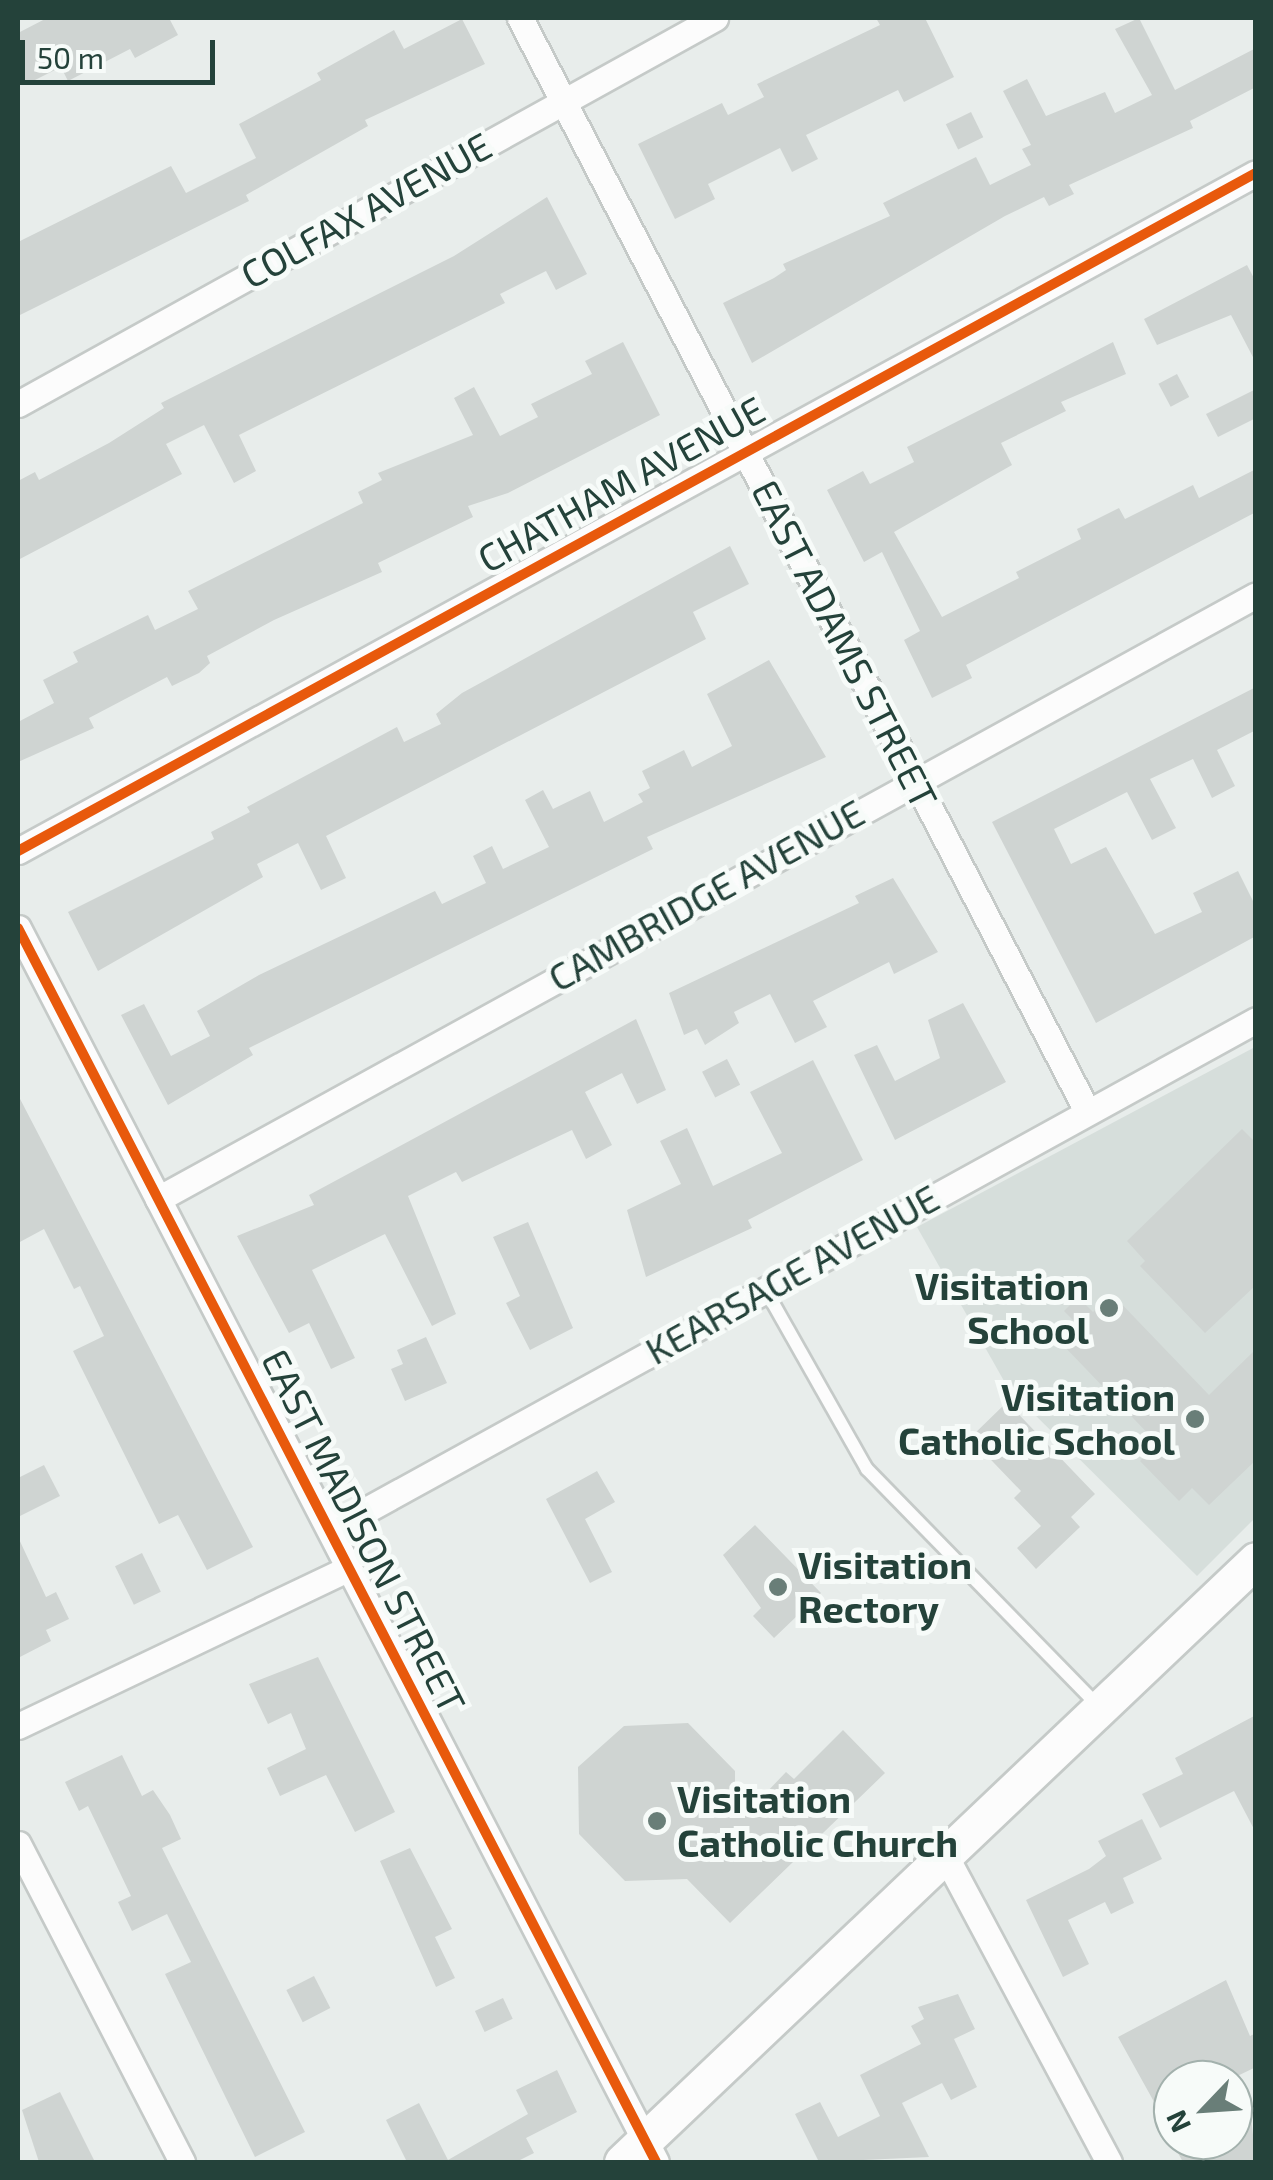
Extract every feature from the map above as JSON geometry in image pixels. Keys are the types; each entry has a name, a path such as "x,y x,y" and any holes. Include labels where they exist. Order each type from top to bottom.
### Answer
{"main road":[{"path":"641,2156 946,1857 1253,1571"}],"street":[{"name":"EAST ADAMS STREET","path":"520,18 1087,1111"},
{"name":"COLFAX AVENUE","path":"18,404 715,18"},
{"name":"CHATHAM AVENUE","path":"18,851 1256,173"},
{"name":"CAMBRIDGE AVENUE","path":"158,1199 1256,594"},
{"name":"EAST MADISON STREET","path":"18,928 330,1530 641,2156"},
{"name":"KEARSAGE AVENUE","path":"330,1530 1256,1020"},
{"path":"18,1726 349,1568"},
{"path":"18,1844 182,2162"},
{"path":"946,1857 1109,2162"}],"lane":[{"path":"766,1289 866,1469 1101,1709"}],"shaded area":[{"name":"Visitation School","path":"1255,1047 1255,1518 1197,1576 1008,1388 917,1227"}],"building":[{"path":"47,18 169,18 178,35 135,58 130,49 68,81 61,67 25,85 18,33"},
{"path":"876,18 925,18 954,77 904,102 898,90 806,135 818,159 792,172 780,148 708,184 715,199 675,219 638,144 722,103 728,115 764,97 757,84 880,25"},
{"path":"1139,18 1175,90 1256,48 1256,87 1190,121 1193,128 1069,185 1074,194 1049,206 1044,197 1005,216 752,363 723,303 774,278 786,270 783,264 890,216 883,203 976,157 990,185 1031,165 1022,149 1031,145 1003,91 1027,79 1046,116 1105,92 1115,113 1152,95 1115,29"},
{"path":"462,19 485,64 365,120 368,126 246,195 249,201 18,316 18,242 171,166 186,193 256,158 239,124 321,80 317,73 394,30 404,49"},
{"path":"971,112 983,137 958,149 946,124"},
{"path":"547,197 587,274 556,290 546,271 500,294 505,303 239,435 256,471 234,483 204,425 166,444 182,474 18,560 18,481 35,472 39,480 109,443 164,408 161,403 454,256"},
{"path":"1247,265 1256,282 1256,363 1231,315 1157,345 1144,319"},
{"path":"623,342 660,415 508,493 468,506 473,517 378,563 382,572 274,620 207,656 210,663 199,673 172,686 167,677 89,718 94,728 18,762 18,722 54,703 43,680 78,662 73,652 148,615 155,630 198,609 188,591 363,503 358,492 382,480 378,473 473,435 454,398 474,387 500,436 538,417 531,404 592,374 585,361"},
{"path":"1113,342 1126,374 1061,402 1066,411 1001,443 1012,465 894,532 942,617 1019,578 1016,572 1081,539 1077,529 1119,508 1125,519 1193,485 1199,498 1256,469 1256,512 966,665 972,678 932,698 904,640 920,631 882,552 864,562 827,490 863,471 870,484 914,462 907,447"},
{"path":"1177,374 1189,397 1171,407 1158,384"},
{"path":"1256,389 1256,418 1218,437 1206,414"},
{"path":"730,546 749,584 693,612 706,639 326,836 346,878 321,890 298,843 257,864 263,877 98,971 68,912 214,839 211,832 250,812 247,807 397,727 404,742 441,724 436,714 462,693"},
{"path":"769,660 826,757 647,837 653,849 249,1048 253,1055 168,1105 121,1015 144,1004 171,1056 210,1036 197,1011 259,975 435,891 442,904 486,883 473,856 492,846 503,869 549,847 525,800 543,790 553,809 590,791 604,822 643,802 638,794 650,788 642,771 684,750 692,767 732,746 707,694"},
{"path":"1256,687 1256,730 1217,750 1235,786 1212,798 1193,759 1150,779 1176,828 1152,840 1127,792 1054,829 1071,864 1106,847 1155,934 1202,912 1193,893 1238,871 1256,907 1256,936 1096,1023 992,822"},
{"path":"893,878 938,952 894,974 889,962 813,1001 827,1027 795,1043 770,994 734,1012 739,1023 705,1045 697,1029 684,1035 669,993 859,903 855,896"},
{"path":"963,1003 1006,1082 895,1140 854,1055 877,1045 895,1081 940,1058 928,1020"},
{"path":"636,1019 666,1090 637,1104 622,1073 585,1092 612,1145 586,1159 572,1130 462,1182 456,1172 408,1196 456,1314 432,1326 385,1234 312,1270 355,1358 331,1369 309,1323 289,1333 237,1236 314,1205 309,1195"},
{"path":"727,1059 740,1085 715,1098 702,1072"},
{"path":"813,1060 863,1160 748,1220 752,1228 646,1277 627,1210 681,1184 660,1141 687,1128 713,1186 782,1153 750,1092"},
{"path":"18,1095 253,1547 207,1570 178,1515 159,1524 73,1351 104,1336 80,1286 74,1289 44,1229 18,1243"},
{"name":"Visitation Catholic School","path":"1242,1129 1256,1143 1256,1285 1205,1333 1140,1266 1145,1261 1127,1241"},
{"path":"528,1222 573,1328 530,1350 506,1303 520,1296 493,1237"},
{"name":"Visitation Catholic School","path":"1112,1294 1209,1395 1256,1349 1256,1460 1209,1505 1192,1488 1179,1501 1140,1461 1158,1444 1061,1343 1079,1326 1064,1311 1078,1297 1093,1312"},
{"path":"426,1337 447,1383 405,1401 391,1369 403,1364 397,1350"},
{"path":"1007,1402 1095,1494 1071,1517 1080,1527 1036,1569 1017,1548 1041,1526 1014,1498 1021,1491 970,1438"},
{"path":"44,1465 60,1496 18,1517 18,1478"},
{"path":"597,1471 615,1502 585,1519 612,1572 590,1583 546,1499"},
{"name":"Visitation Rectory","path":"755,1525 821,1593 774,1638 753,1616 761,1608 723,1555"},
{"path":"18,1537 46,1597 56,1592 69,1619 46,1630 51,1641 18,1658"},
{"path":"142,1553 161,1592 134,1605 115,1566"},
{"path":"318,1657 395,1812 355,1832 326,1775 280,1796 267,1768 306,1749 291,1713 268,1724 249,1684"},
{"path":"1256,1715 1256,1833 1234,1791 1160,1828 1142,1794 1183,1774 1175,1758"},
{"name":"Visitation Catholic Church","path":"688,1723 735,1771 735,1794 763,1796 786,1772 794,1779 843,1730 885,1773 730,1923 687,1879 625,1881 579,1834 578,1767 624,1726"},
{"path":"122,1755 142,1796 153,1790 170,1815 181,1839 162,1848 305,2132 255,2157 165,1974 191,1962 167,1914 132,1931 118,1902 131,1896 88,1806 79,1811 65,1782"},
{"path":"1142,1819 1162,1859 1123,1878 1134,1903 1111,1914 1105,1902 1068,1920 1089,1964 1063,1977 1026,1900 1089,1869 1106,1856 1098,1841"},
{"path":"410,1848 452,1929 435,1937 455,1978 436,1987 380,1861"},
{"path":"314,1976 330,2008 303,2022 286,1990"},
{"path":"1226,1980 1250,2036 1256,2033 1256,2067 1253,2068 1253,2060 1153,2060 1153,2100 1118,2037"},
{"path":"958,1994 975,2029 954,2039 977,2087 951,2100 942,2083 902,2103 929,2157 819,2162 795,2114 820,2102 838,2137 880,2116 860,2075 921,2044 911,2026 924,2019 918,2007"},
{"path":"503,1998 513,2019 485,2032 475,2011"},
{"path":"557,2070 577,2112 526,2138 534,2153 516,2162 407,2162 386,2120 419,2103 448,2160 528,2114 516,2090"},
{"path":"60,2092 95,2162 39,2162 22,2110"},
{"path":"1253,2135 1256,2162 1183,2162 1253,2160"}],"cycle path":[{"path":"18,851 1256,173"},
{"path":"18,928 656,2162"}],"place":[{"name":"Visitation School","path":"1109,1308"},
{"name":"Visitation Catholic School","path":"1195,1419"},
{"name":"Visitation Rectory","path":"778,1587"},
{"name":"Visitation Catholic Church","path":"657,1821"}]}
